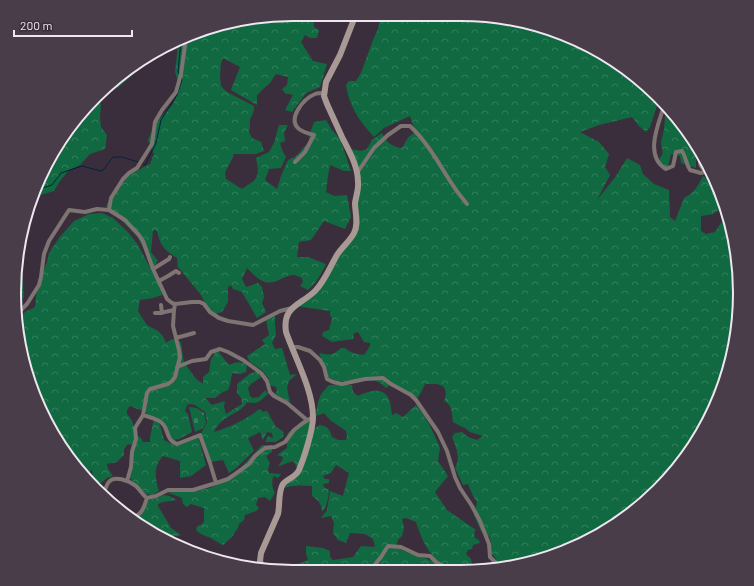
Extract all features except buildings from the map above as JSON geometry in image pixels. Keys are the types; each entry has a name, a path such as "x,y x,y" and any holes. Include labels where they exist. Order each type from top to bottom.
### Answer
{"main road":[{"path":"261,563 260,556 280,507 280,488 286,480 294,476 298,471 305,453 313,417 311,398 286,332 285,324 287,314 292,308 314,292 320,285 338,255 355,232 357,219 355,204 358,184 357,173 352,157 327,104 324,93 326,82 340,55 353,21"}],"street":[{"path":"109,210 111,198 123,179 137,168 152,144 155,122 176,92 181,74 185,44"},
{"path":"295,162 306,152 314,135 300,130 295,124 294,119 297,110 307,99 315,94 324,93"},
{"path":"663,111 657,129 654,153 661,166 666,169 673,166 676,152 682,151 685,155 687,167 690,170 701,173 705,172"},
{"path":"357,173 374,148 388,135 401,126 410,126 419,134 467,204"},
{"path":"22,309 27,304 39,285 44,254 49,241 69,210 85,212 97,209 109,210 125,220 144,241 153,269 167,299 172,303 200,302 204,304 210,312 219,318 252,325 280,311 292,308"},
{"path":"153,269 170,257"},
{"path":"159,281 176,271 180,273"},
{"path":"127,481 136,439 136,428 142,415 147,393 150,389 168,384 172,381 178,367 180,357 179,350 172,326 175,304"},
{"path":"161,305 162,313"},
{"path":"155,313 174,310"},
{"path":"176,338 194,333"},
{"path":"292,347 298,347 310,351 320,360 328,379 333,382 342,384 365,379 383,378 411,395 416,400 438,432 447,451 460,488 480,521 489,544 490,556 496,563"},
{"path":"178,367 192,361 206,359 211,352 220,349 228,352 243,360 261,373 268,381 270,392 287,403 307,420"},
{"path":"142,415 164,424 169,438 173,443 177,444 200,435 216,483"},
{"path":"147,498 156,496 168,490 193,490 228,479 248,464 265,448 275,447 285,442 294,430 313,417"},
{"path":"105,489 107,483 116,478 127,481 136,486 147,498"},
{"path":"137,516 142,511 147,498"},
{"path":"375,565 388,546 401,547 418,555 430,556 441,565"}],"green space":[{"path":"314,21 314,27 319,30 317,38 310,38 305,35 301,42 313,61 327,64 320,87 306,93 292,112 285,110 293,95 285,93 282,89 287,85 288,77 276,74 270,83 257,95 257,105 231,90 240,67 223,58 221,63 221,86 227,92 254,106 249,132 252,138 261,142 264,151 256,154 234,154 225,172 226,179 242,189 252,182 258,173 256,158 269,152 274,143 279,125 288,125 284,133 285,141 280,143 286,157 281,168 269,169 265,180 277,189 288,160 295,157 309,142 309,136 314,122 326,120 340,139 351,171 344,171 330,165 326,192 334,196 347,195 351,217 345,229 324,221 311,240 299,242 297,257 308,257 326,264 316,281 308,290 300,286 303,282 302,278 293,275 269,283 260,280 247,268 242,279 246,287 258,283 262,287 264,297 262,303 266,312 257,318 242,292 233,289 231,285 228,287 228,302 222,312 215,314 178,267 177,258 163,247 157,231 153,230 151,252 158,261 153,267 138,238 106,206 113,194 129,175 150,164 154,154 148,140 155,124 173,104 180,88 175,72 178,47 206,35 223,30 257,23"},
{"path":"380,21 461,21 497,23 548,35 597,57 627,77 657,105 650,127 646,132 632,117 599,125 580,132 599,142 609,154 605,167 610,175 597,200 616,176 627,158 640,165 643,174 654,184 669,190 670,217 675,221 684,198 695,189 703,176 707,178 719,206 719,210 713,214 701,216 701,231 706,234 715,232 724,221 731,257 733,293 731,329 719,380 705,413 697,429 677,459 640,498 627,509 597,529 548,551 496,563 496,559 490,551 491,542 489,536 481,531 474,515 477,502 468,484 463,485 455,468 458,456 452,437 455,433 462,432 468,437 477,440 483,436 470,432 453,422 450,407 447,402 444,401 446,394 443,386 437,384 425,384 419,396 414,401 402,388 393,383 386,388 380,383 372,380 338,381 328,377 319,353 331,354 341,348 345,348 356,354 364,355 370,346 370,343 364,342 358,332 354,333 353,339 332,342 322,336 323,332 329,330 332,318 330,311 296,306 323,279 355,235 353,199 357,180 350,149 361,151 367,149 372,140 382,133 389,143 400,148 403,147 409,136 413,134 415,130 410,116 384,128 374,137 356,113 350,100 346,85 349,81 356,81 361,73"},
{"path":"138,70 119,87 113,89"},
{"path":"100,102 101,127 107,135 105,149 90,154 80,165 69,170 54,191 39,195 57,157 77,127"},
{"path":"666,114 677,127 696,156 696,168 681,163 680,156 671,154 668,167 657,163 663,153 661,143"},
{"path":"102,213 113,218 128,232 138,245 160,286 162,295 140,300 138,311 147,325 158,331 163,336 166,343 172,339 181,342 184,364 196,379 203,384 203,377 209,372 211,359 217,350 229,365 238,362 247,365 246,372 240,374 232,373 228,390 215,398 205,398 212,405 225,401 224,407 226,414 242,404 241,398 237,393 237,384 251,373 258,372 261,377 248,388 250,396 253,398 259,397 265,390 268,394 256,403 247,402 240,410 226,418 217,426 214,432 238,422 260,409 263,412 267,411 276,427 284,432 283,437 276,442 265,442 268,436 273,438 272,433 267,432 263,440 260,432 248,438 254,451 229,473 223,460 211,462 201,434 207,422 205,412 195,405 187,405 185,411 188,414 192,432 179,439 173,440 157,418 147,414 144,409 140,410 130,406 127,410 127,414 133,423 134,433 141,438 143,442 150,442 154,419 160,425 164,440 176,446 198,436 206,465 191,476 180,478 180,461 163,456 156,468 159,491 152,495 146,494 130,478 130,451 132,445 128,444 124,449 124,455 117,462 107,464 108,469 113,476 107,478 101,483 93,477 92,469 89,473 88,472 77,459 57,429 42,397 30,363 23,329 22,316 25,312 35,307 37,287 49,253 59,238 74,221 89,214"},
{"path":"22,273 24,298 21,298"},
{"path":"275,313 276,335 272,343 275,349 282,348 290,375 297,374 289,381 287,388 290,402 274,394 277,391 276,387 270,385 269,379 262,370 250,362 247,356 265,344 262,340 269,335 266,320"},
{"path":"329,385 352,385 353,392 358,396 371,391 383,392 389,399 392,415 396,413 403,417 416,405 429,424 438,443 440,448 438,461 448,476 435,492 447,510 476,530 474,533 475,538 479,540 480,543 473,545 472,549 468,550 466,554 471,559 472,564 442,565 429,551 419,532 416,522 406,518 402,519 404,528 402,536 398,540 396,546 408,553 425,558 439,565 287,565 300,563 308,560 306,546 323,548 330,551 330,557 333,560 353,557 361,546 375,547 373,539 365,534 350,533 346,543 338,540 333,533 334,523 331,516 321,518 327,510 330,491 343,496 349,473 336,465 331,473 323,476 325,479 329,479 329,483 323,484 324,487 329,490 327,504 322,512 319,502 312,496 312,486 290,486 283,488 299,471 294,462 278,466 283,457 277,455 287,448 288,433 305,419 309,417 310,424 313,429 320,425 323,426 328,429 332,437 338,440 346,440 346,431 330,420 324,413 316,416 319,399"},
{"path":"189,407 197,408 204,413 206,423 202,429 195,432"},
{"path":"262,445 272,445 272,452 266,456 270,463 268,469 269,473 281,474 278,478 274,476 272,480 275,493 270,501 265,497 258,498 256,505 259,508 256,511 245,515 244,520 239,524 231,538 223,545 199,533 196,530 197,526 204,522 204,508 191,504 187,507 183,504 182,498 167,493 176,491 192,492 210,488 230,479"},
{"path":"164,495 177,500 163,502 158,504 158,506 171,528 181,535 172,537 142,519 139,515 149,500"}],"waterway":[{"path":"180,46 178,72 180,75"},
{"path":"143,164 145,165 156,143 161,120 177,95 182,80 181,77"},
{"path":"42,188 52,185 61,173 82,166 101,171 113,157 122,157 138,162"}]}
